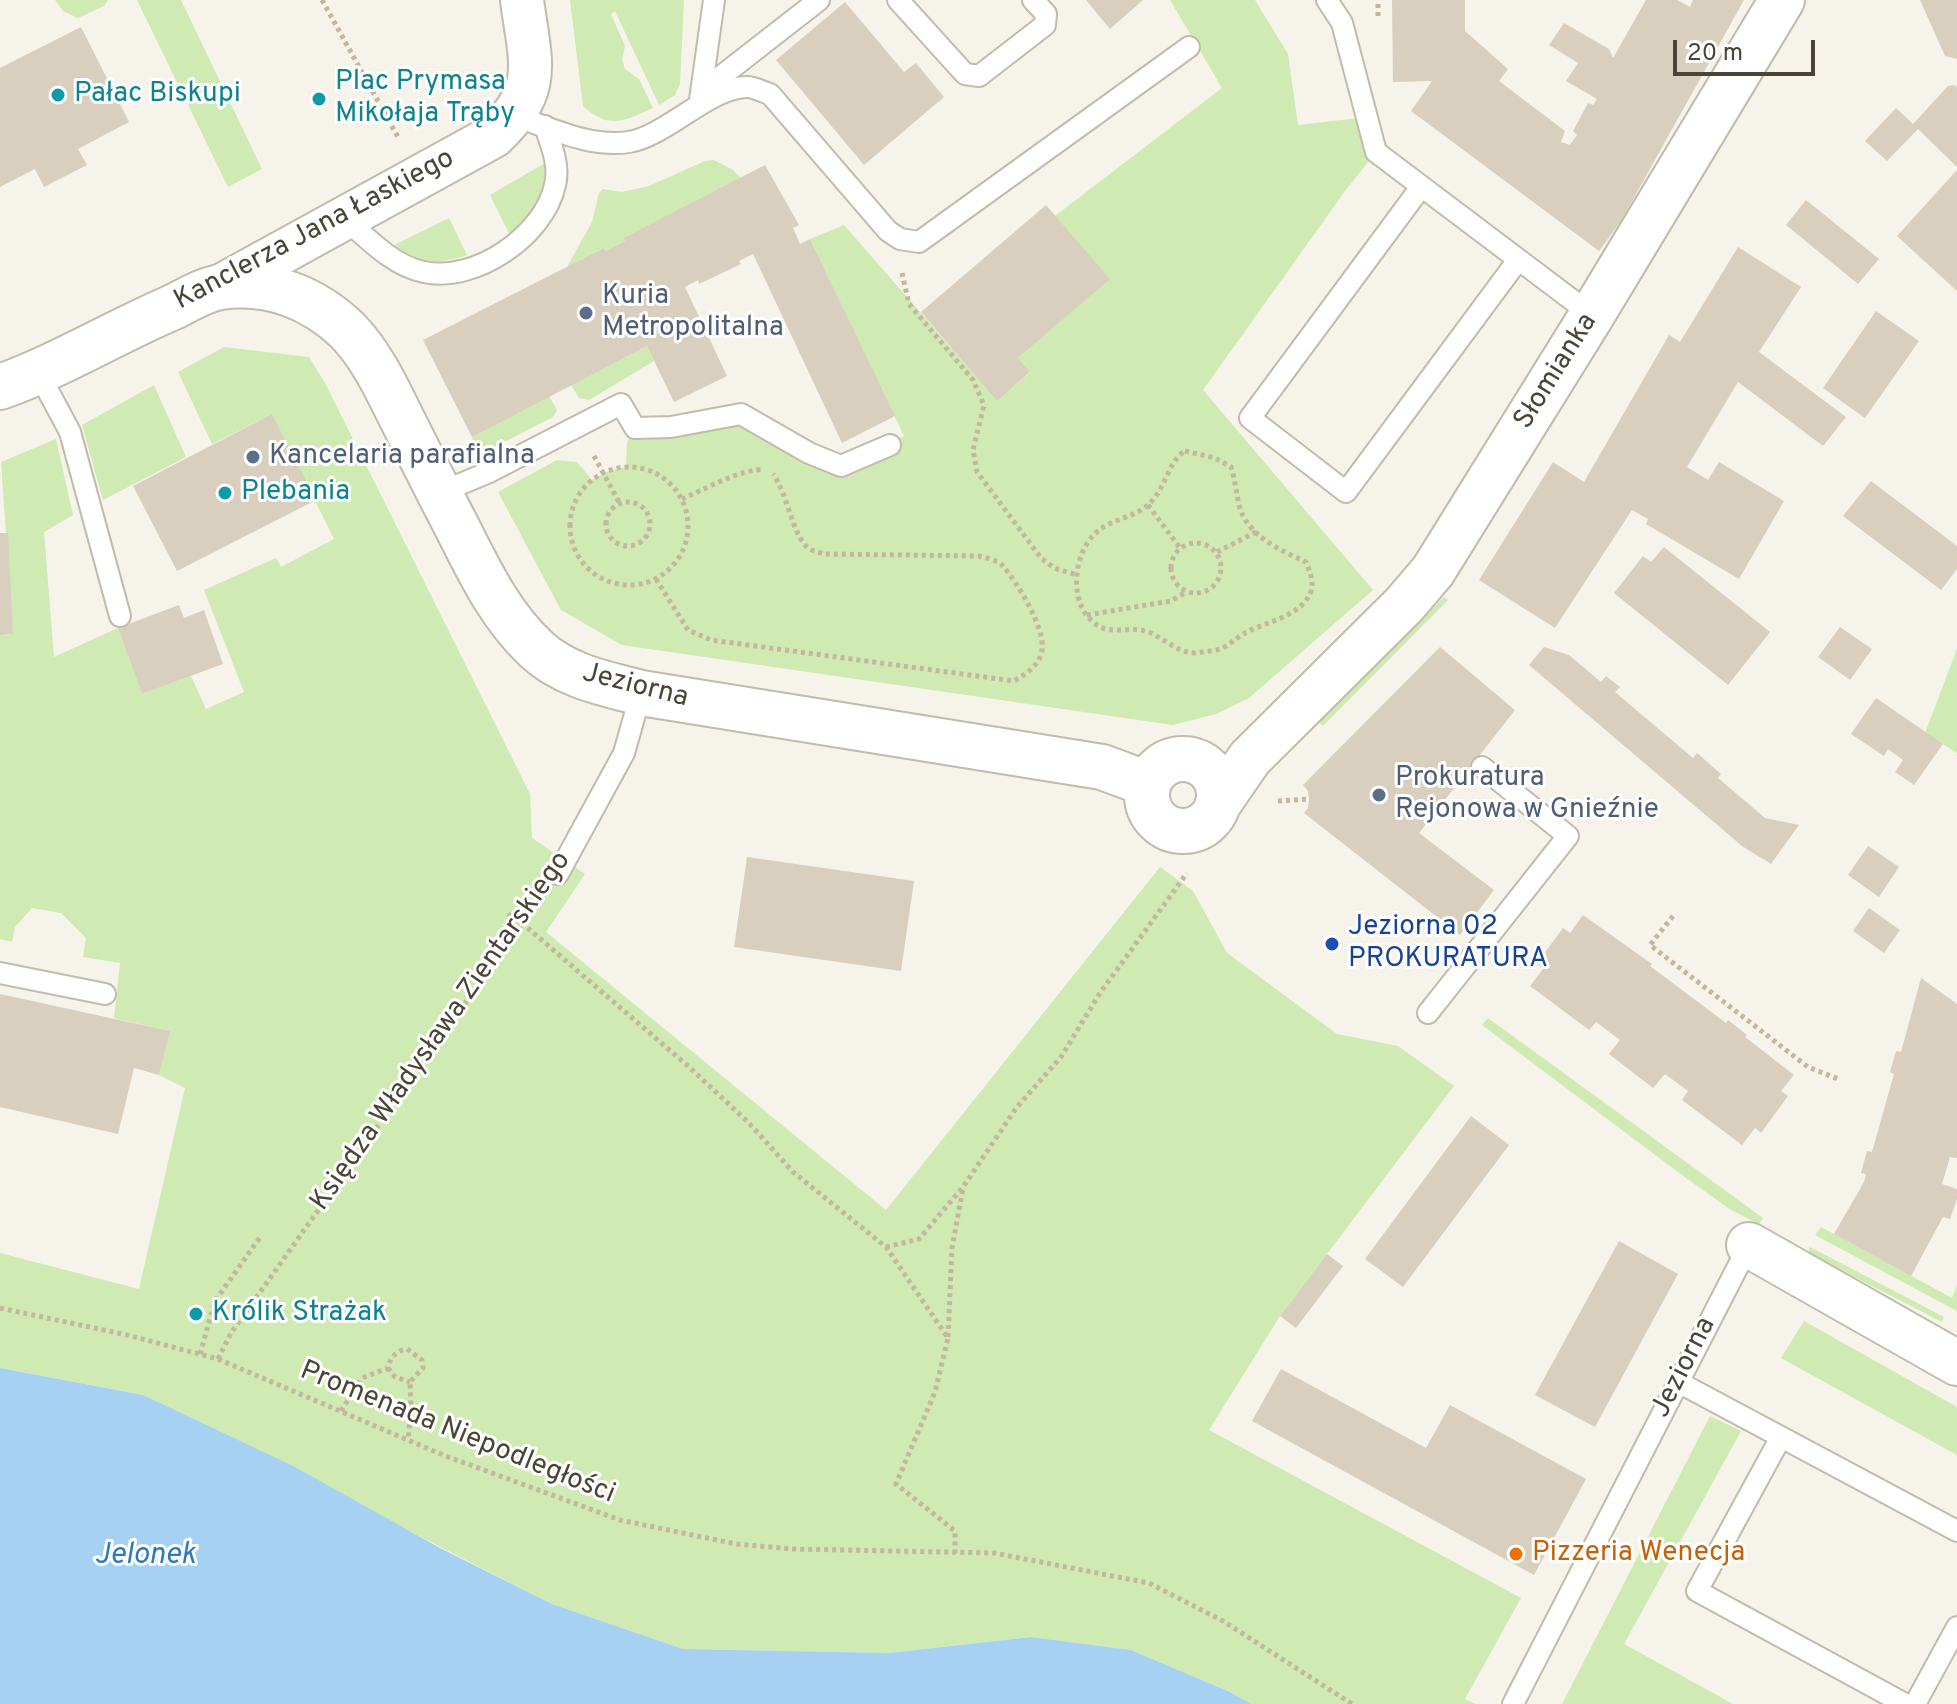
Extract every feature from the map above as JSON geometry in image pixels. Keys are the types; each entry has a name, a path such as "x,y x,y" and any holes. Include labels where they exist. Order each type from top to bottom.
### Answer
{"street":[{"name":"Kanclerza Jana Łaskiego","path":"19,380 219,287 494,136 530,121 530,63 522,0"},
{"name":"Słomianka","path":"1219,803 1250,758 1404,605 1433,571 1782,0"},
{"name":"Jeziorna","path":"219,287 257,287 289,292 312,302 349,332 378,371 489,590 538,651 584,679 641,693 1102,767 1148,784"},
{"name":"Słomianka","path":"1197,761 1293,714"},
{"path":"1173,760 1197,761 1216,779 1219,803 1214,814 1196,829 1173,830 1155,817 1149,807 1148,784 1161,765 1173,760"},
{"name":"Jeziorna","path":"1749,1245 1955,1356"}],"lane":[{"path":"700,100 714,0"},
{"path":"530,121 608,143 633,141 700,100 819,0"},
{"path":"898,0 965,74 979,76 1045,25 1046,14 1033,0"},
{"path":"1327,0 1342,23 1376,152 1592,315"},
{"path":"700,100 748,87 770,94 888,231 900,239 919,242 1189,47"},
{"path":"344,218 381,250 421,272 443,275 497,256 528,235 546,212 555,186 557,166 530,121"},
{"path":"1421,187 1250,418 1346,492 1518,260"},
{"path":"19,380 70,432 120,616"},
{"path":"439,493 487,473 621,404 635,428 671,427 741,414 809,453 841,466 890,445"},
{"name":"Księdza Władysława Zientarskiego","path":"558,874 624,753 641,693"},
{"path":"1428,1013 1568,836 1482,767"},
{"path":"0,973 105,994"},
{"name":"Jeziorna","path":"1513,1704 1749,1245"},
{"path":"1678,1382 1957,1531"},
{"path":"1781,1437 1697,1591 1905,1704"},
{"path":"1915,1704 1957,1627"}],"path":[{"path":"322,0 394,130"},
{"path":"1378,0 1378,28"},
{"path":"398,138 412,131"},
{"path":"902,272 909,304 973,380 984,405 973,450 977,472 1041,558 1054,568 1074,574"},
{"path":"1185,451 1215,458 1231,467 1247,523 1270,544 1306,562 1313,580 1310,594 1282,618 1241,635 1221,649 1193,653 1183,651 1148,632 1102,628 1086,615 1074,574 1088,541 1102,525 1134,514 1148,505 1162,489 1175,456 1185,451"},
{"path":"626,467 643,469 658,475 682,499 688,531 684,547 677,562 656,579 633,586 617,584 601,579 577,556 569,523 580,492 592,480 626,467"},
{"path":"656,579 688,630 711,640 1014,681 1032,671 1042,652 1041,631 1000,563 979,556 824,554 808,548 801,538 783,487 773,473 759,468 682,499"},
{"path":"620,504 640,506 650,524 646,537 634,545 620,545 609,535 606,521 609,514 620,504"},
{"path":"1148,505 1180,548"},
{"path":"1217,552 1256,532"},
{"path":"1086,615 1171,601 1186,592 1203,593 1216,584 1222,568 1217,552 1204,543 1195,542 1180,548 1171,563 1174,580 1186,592"},
{"path":"1274,801 1309,799"},
{"path":"886,1247 919,1239 963,1187 1017,1107 1061,1057 1100,993 1187,873"},
{"name":"Księdza Władysława Zientarskiego","path":"218,1359 231,1333 558,874"},
{"path":"508,914 688,1066 749,1123 793,1172 886,1247 948,1338"},
{"path":"1673,916 1650,945 1808,1067 1838,1079"},
{"path":"955,1553 955,1531 896,1484 935,1392 948,1338 952,1248 963,1187"},
{"path":"200,1354 215,1301 261,1236"},
{"name":"Promenada Niepodległości","path":"0,1308 218,1359 529,1489 620,1520 736,1544 793,1549 994,1553 1149,1583 1223,1621 1352,1704"},
{"path":"408,1440 410,1382 423,1368 422,1360 416,1353 400,1350 389,1361 388,1368 395,1377 410,1382"},
{"path":"341,1411 362,1378 388,1368"}],"green space":[{"path":"55,0 108,0 104,6 78,18 63,11"},
{"path":"137,0 181,0 262,169 228,187"},
{"path":"570,0 684,0 680,84 675,95 659,105 615,11 611,14 625,46 622,60 625,69 639,79 653,108 633,117 609,121 592,114 583,106"},
{"path":"1170,0 1255,0 1288,54 1298,125 1367,117 1376,152 1203,390 1373,590 1249,698 1216,714 1173,725 622,645 561,610 498,492 557,460 577,462 592,480 626,467 627,442 635,428 741,414 841,466 904,436 810,239 844,225 997,400 1030,373 1018,358 1109,279 1055,216 1222,88"},
{"path":"714,160 741,178 623,238 625,241 606,251 604,248 567,267 592,222 599,193 603,189 622,192 649,186 705,161"},
{"path":"545,163 543,185 536,203 510,235 490,195"},
{"path":"449,218 467,255 438,261 421,259 394,245"},
{"path":"647,346 654,361 589,400 579,398 571,385"},
{"path":"224,347 309,357 325,383 530,794 532,838 585,874 546,932 886,1210 1160,867 1193,891 1227,953 1337,1034 1398,1046 1454,1086 1280,1316 1209,1430 1521,1598 1465,1699 1475,1704 1251,1704 1131,1650 1031,1637 889,1653 683,1649 552,1604 143,1395 0,1368 0,1253 139,1289 185,1088 159,1075 169,1031 114,1018 120,963 83,957 86,938 61,913 32,908 15,927 12,942 0,939 0,635 13,634 1,462 56,439 73,515 44,532 54,657 118,628 142,694 191,676 206,709 244,692 204,590 276,558 281,567 334,539 272,414 212,444 178,372"},
{"path":"154,385 186,457 103,500 82,425"},
{"path":"549,396 557,410 553,417 477,456 472,437"},
{"path":"1444,597 1448,600 1323,726 1319,722"},
{"path":"1957,649 1957,753 1925,733"},
{"path":"1488,1018 1763,1218 1759,1224 1731,1210 1686,1178 1482,1025"},
{"path":"1821,1227 1952,1298 1957,1285 1957,1311 1815,1235"},
{"path":"1810,1247 1944,1317 1942,1322 1808,1253"},
{"path":"1804,1321 1957,1407 1957,1455 1781,1358"},
{"path":"1710,1416 1741,1431 1624,1644 1733,1704 1562,1704"}],"water":[{"name":"Jelonek","path":"0,1368 143,1395 293,1466 440,1548 552,1604 683,1649 889,1653 1031,1637 1131,1650 1251,1704 0,1704"}],"building":[{"path":"1086,0 1143,0 1110,29"},
{"path":"1392,0 1465,0 1465,31 1508,69 1499,81 1565,131 1561,142 1570,145 1577,135 1573,131 1588,103 1593,105 1597,99 1566,81 1578,63 1549,45 1564,23 1609,49 1613,58 1646,0 1677,0 1690,7 1693,0 1744,0 1621,221 1599,251 1411,111 1432,81 1393,82"},
{"path":"1920,0 1957,0 1957,59 1945,56"},
{"path":"845,2 904,72 916,63 944,97 864,165 776,60"},
{"name":"Pałac Biskupi","path":"81,27 129,122 78,149 87,165 44,187 35,169 0,187 0,68"},
{"path":"1955,85 1957,167 1918,129 1887,161 1865,141 1896,108 1913,124 1948,86"},
{"name":"Kuria Metropolitalna","path":"765,165 799,225 793,228 800,244 810,239 895,416 842,443 753,254 739,261 741,264 699,284 698,280 685,287 727,376 674,402 647,346 472,437 423,340 604,248 606,251 625,241 623,238"},
{"path":"1957,170 1957,291 1897,236"},
{"path":"1806,200 1879,259 1858,284 1786,225"},
{"path":"1046,205 1110,279 1018,358 1030,372 997,401 921,312"},
{"path":"1738,247 1801,287 1759,352 1846,417 1823,446 1738,382 1687,467 1708,480 1719,462 1784,501 1739,579 1646,524 1648,519 1632,510 1555,628 1479,580 1553,462 1584,482 1669,335 1680,342"},
{"path":"1876,311 1919,341 1865,418 1823,388"},
{"name":"Plebania","path":"272,414 316,500 177,571 133,486"},
{"path":"1871,481 1957,546 1957,569 1941,590 1843,516"},
{"path":"0,533 8,533 13,634 0,635"},
{"path":"1664,547 1770,632 1728,685 1614,593 1643,556 1651,562"},
{"path":"179,605 184,618 204,610 223,664 142,694 118,628"},
{"path":"1840,627 1872,649 1850,680 1818,657"},
{"name":"Prokuratura Rejonowa w Gnieźnie","path":"1440,647 1515,710 1419,833 1494,890 1460,935 1304,813 1309,799 1303,785"},
{"path":"1544,647 1569,655 1601,682 1606,676 1620,687 1615,692 1693,758 1697,753 1721,774 1718,778 1765,818 1799,825 1771,864 1742,846 1529,665"},
{"path":"1876,698 1943,744 1914,785 1895,772 1903,760 1888,749 1884,756 1851,734"},
{"path":"1868,846 1899,867 1879,897 1848,875"},
{"path":"747,857 914,881 901,971 734,947"},
{"path":"1869,908 1900,930 1884,953 1853,931"},
{"path":"1583,915 1652,964 1650,966 1726,1023 1728,1020 1794,1075 1781,1091 1788,1096 1761,1133 1755,1128 1742,1145 1682,1100 1688,1091 1665,1074 1653,1088 1609,1054 1620,1040 1596,1022 1589,1030 1530,986 1543,969 1537,963 1563,928 1570,933"},
{"path":"1921,978 1957,1004 1957,1158 1950,1157 1942,1184 1957,1189 1957,1199 1950,1219 1943,1217 1911,1276 1834,1234 1864,1182 1866,1174 1861,1173 1867,1151 1872,1152 1894,1074 1890,1072 1896,1051 1901,1052"},
{"path":"0,994 170,1031 159,1075 134,1068 118,1134 0,1107"},
{"path":"1471,1116 1509,1145 1403,1287 1365,1259"},
{"path":"1619,1241 1678,1274 1595,1427 1535,1395"},
{"path":"1327,1254 1343,1266 1296,1328 1280,1316"},
{"path":"1281,1369 1426,1448 1450,1405 1586,1479 1534,1575 1252,1421"}],"place":[{"name":"Pałac Biskupi","path":"58,95"},
{"name":"Plac Prymasa Mikołaja Trąby","path":"319,99"},
{"name":"Kuria Metropolitalna","path":"586,313"},
{"name":"Kancelaria parafialna","path":"253,457"},
{"name":"Plebania","path":"225,493"},
{"name":"Prokuratura Rejonowa w Gnieźnie","path":"1379,795"},
{"name":"Jeziorna 02 PROKURATURA","path":"1332,944"},
{"name":"Królik Strażak","path":"196,1314"},
{"name":"Pizzeria Wenecja","path":"1516,1554"}]}
